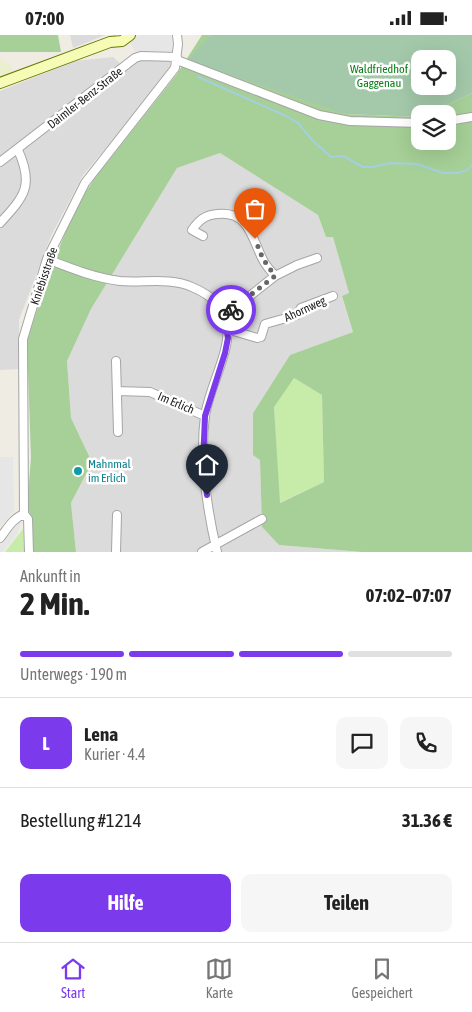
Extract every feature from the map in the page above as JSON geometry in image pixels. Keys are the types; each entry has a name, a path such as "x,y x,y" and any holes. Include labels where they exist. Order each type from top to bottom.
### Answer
{"main road":[{"path":"110,42 119,35"},
{"path":"0,83 110,42 122,41 130,35"}],"street":[{"name":"Kniebisstraße","path":"29,552 28,519 24,515 23,339 47,259 85,183 175,68 178,44 177,35"},
{"name":"Daimler-Benz-Straße","path":"0,162 135,58 141,56 177,59 319,115 350,121 411,123"},
{"path":"456,120 472,117"},
{"path":"0,223 23,196 26,186 25,168 18,150"},
{"path":"203,236 192,230 204,217 220,213 240,219 250,229 263,259 275,276"},
{"path":"224,314 248,298 275,276 297,265 318,258"},
{"path":"47,259 87,273 119,281 181,283 201,291 215,302 224,314 228,338 205,416 204,471 216,548"},
{"name":"Ahornweg","path":"227,329 261,337 265,325 297,315 301,308 334,296"},
{"path":"116,361 118,432"},
{"name":"Im Erlich","path":"117,391 150,392 205,416"},
{"path":"0,538 18,516 24,515"},
{"path":"116,552 117,515"},
{"path":"202,552 216,548 262,519"}],"shaded area":[{"path":"70,35 105,35 73,48"},
{"path":"139,35 171,35 172,51 135,52 130,41"},
{"path":"113,57 126,69 139,60 168,60 171,63 164,80 83,175 51,236 19,320 20,369 0,370 0,91 75,61"},
{"path":"220,153 318,215 326,237 333,237 349,293 342,297 353,332 290,355 253,413 260,459 262,527 279,545 362,552 76,552 71,503 89,468 90,458 71,418 67,361 91,309 177,168"},
{"path":"0,457 13,457 14,511 0,527"},
{"path":"24,514 16,536 3,552 0,552 0,538"}],"green space":[{"path":"0,35 58,35 61,52 0,52"},
{"path":"202,35 211,35 209,37 345,114 411,117 411,150 456,150 456,105 447,105 472,93 472,552 362,552 279,545 262,527 260,460 253,455 253,413 290,355 353,332 342,296 349,293 333,237 326,237 318,215 220,153 177,168 91,309 67,361 71,418 90,458 89,468 71,503 76,552 32,552 28,495 31,458 27,341 47,279 75,208 97,175 177,74","holes":["294,378 322,395 324,482 280,503 274,407"]},
{"name":"Waldfriedhof Gaggenau","path":"211,35 472,35 472,93 447,105 411,105 411,117 345,114 188,60"},
{"path":"0,59 10,65 13,72 0,78"},
{"path":"294,378 322,395 324,482 279,503 274,406"},
{"path":"23,529 24,552 5,552"}],"waterway":[{"path":"198,77 298,123 313,141 331,157 343,156 363,167 390,163 417,164 443,173 458,173 467,170 472,165"}],"way so far":[{"path":"231,310 275,276 263,259 255,239"}],"place":[{"name":"Mahnmal im Erlich","path":"78,471"}],"route":[{"path":"207,495 203,464 205,416 220,371 228,338 224,314 231,310"}]}
